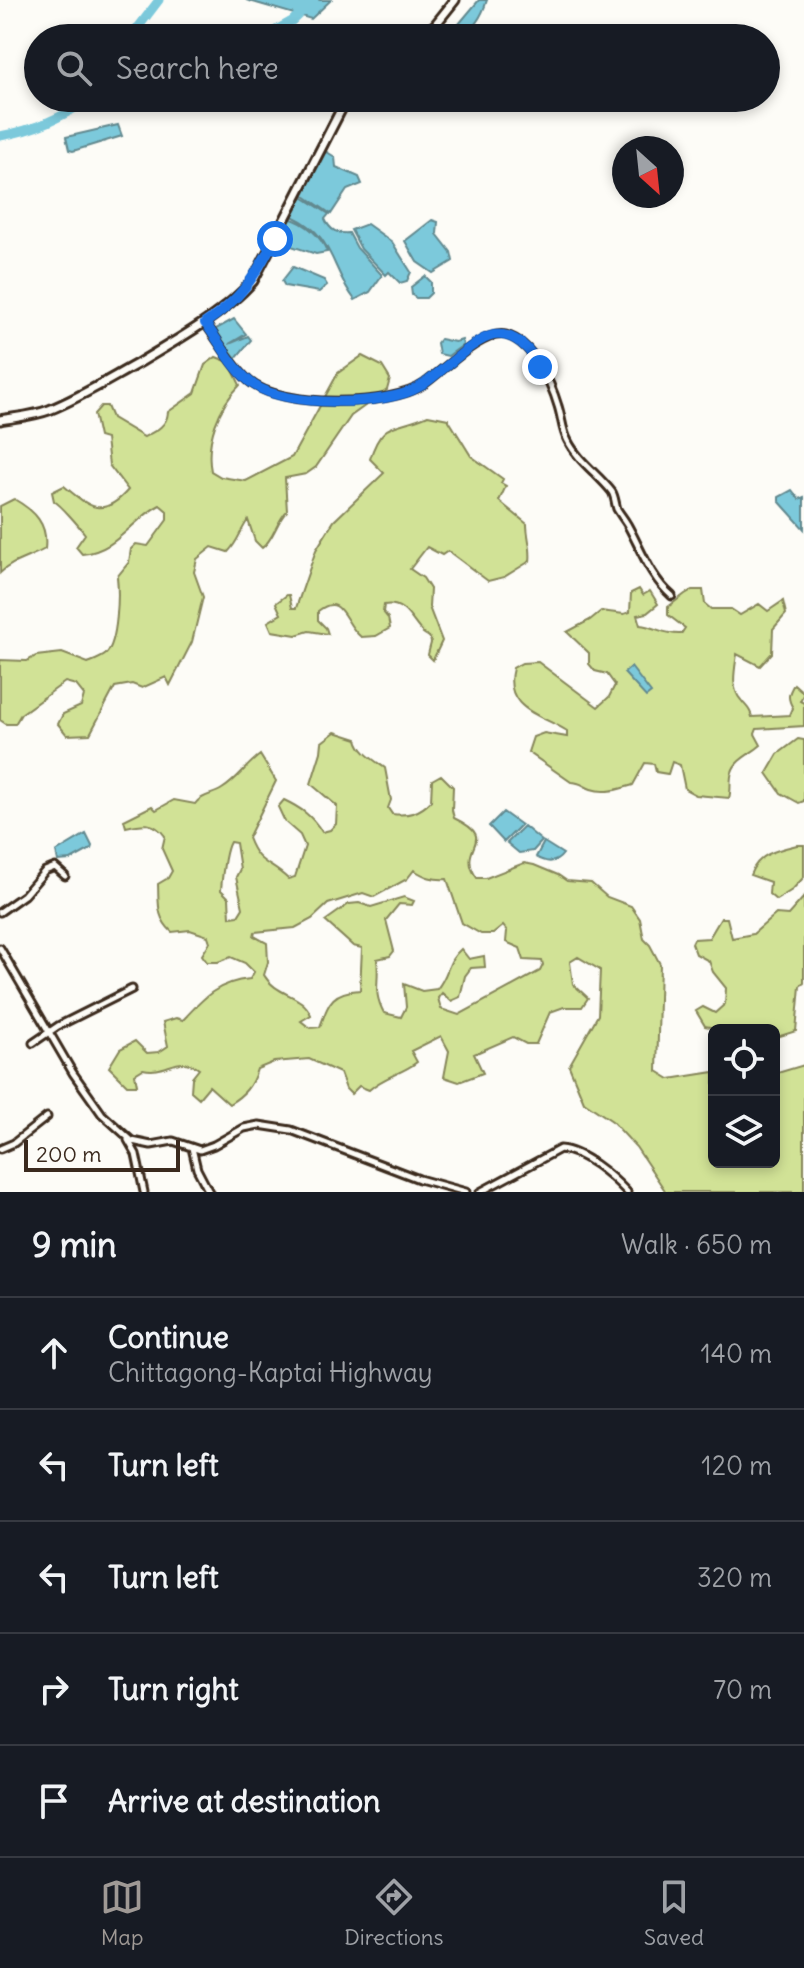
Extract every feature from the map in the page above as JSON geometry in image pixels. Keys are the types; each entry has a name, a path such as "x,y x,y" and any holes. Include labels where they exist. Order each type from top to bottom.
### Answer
{"main road":[{"path":"436,24 455,0"},
{"path":"0,420 44,412 67,403 205,323 238,298 253,281 340,112"}],"street":[{"path":"205,323 244,375 257,387 288,399 310,398 334,402 391,398 415,389 485,338 502,335 513,339 533,355 558,404 568,442 612,492 616,507 642,555 672,596"},
{"path":"0,912 24,895 48,869 55,867 65,876"},
{"path":"0,948 73,1073 102,1114 126,1137 136,1154 144,1192"},
{"path":"33,1043 132,989"},
{"path":"0,1149 14,1143 47,1117"},
{"path":"126,1137 146,1145 173,1141 192,1148 208,1148 244,1128 259,1125 291,1130 419,1179 466,1192"},
{"path":"192,1148 197,1169 209,1192"},
{"path":"480,1192 560,1149 572,1151 602,1170 627,1192"}],"green space":[{"path":"362,356 382,366 390,379 387,390 351,416 316,467 306,474 285,478 287,511 266,544 262,548 255,541 248,520 228,552 212,547 197,559 194,572 203,597 192,642 170,685 166,677 142,688 132,684 115,687 90,734 67,735 58,724 63,714 81,706 84,695 76,685 65,682 21,714 15,724 0,720 0,660 27,661 36,656 62,653 88,663 106,654 115,629 117,577 129,562 131,549 136,544 148,546 167,520 167,511 160,505 105,547 82,554 76,547 85,534 54,501 52,492 64,486 88,504 103,507 128,490 109,465 106,439 99,437 94,414 101,406 107,406 112,418 144,437 160,428 168,412 195,393 205,365 216,357 229,362 240,385 232,393 215,425 210,448 211,471 221,477 246,481 292,457 338,373"},
{"path":"428,415 448,419 471,456 503,479 501,483 506,486 499,501 527,524 530,561 504,577 488,581 448,551 442,555 427,547 410,569 423,578 430,589 429,607 442,641 433,660 428,655 429,637 397,606 384,605 383,612 390,628 376,636 361,637 338,607 333,605 318,611 318,620 328,634 309,631 296,635 272,631 268,622 281,614 276,603 289,595 292,608 296,608 316,550 334,521 384,473 370,459 379,437 391,428"},
{"path":"14,499 28,508 42,525 45,549 0,573 0,506"},
{"path":"639,589 643,595 650,591 658,604 647,613 637,615 640,625 675,634 681,634 685,628 668,615 668,607 692,590 703,590 705,604 711,609 731,609 740,615 759,604 768,611 783,601 786,614 773,629 772,653 760,666 737,654 734,684 752,717 790,715 793,708 789,696 794,684 804,693 800,701 804,703 804,726 757,729 755,734 761,745 734,767 729,798 696,795 685,789 680,765 672,762 668,774 656,772 654,764 645,763 633,785 602,791 571,782 528,752 533,737 544,733 567,737 567,731 519,702 511,682 513,668 522,663 538,662 598,707 609,697 615,685 607,674 595,671 589,664 589,653 567,632 601,611 630,612 631,593"},
{"path":"335,732 357,739 364,752 385,768 391,800 388,808 392,814 413,813 427,805 431,801 432,780 441,775 453,787 454,818 475,833 470,858 477,878 486,878 524,863 567,881 591,883 607,897 631,906 640,919 644,939 660,964 657,1071 670,1079 708,1073 708,1168 780,1168 780,1072 804,1065 804,1192 666,1192 636,1147 612,1121 584,1102 569,1066 598,1015 600,970 578,957 570,962 573,984 588,998 582,1007 564,1007 550,1012 536,1044 526,1044 513,1037 474,1054 483,1073 459,1082 444,1077 449,1051 441,1036 411,1051 417,1062 411,1066 369,1090 359,1086 351,1094 340,1073 309,1059 274,1062 257,1069 247,1090 229,1104 209,1086 199,1098 191,1091 192,1078 199,1069 184,1063 143,1069 135,1074 137,1085 127,1085 109,1067 120,1049 135,1041 147,1053 159,1052 168,1046 163,1022 176,1018 183,1020 212,992 229,983 250,979 254,972 245,963 231,957 207,962 202,955 210,942 208,936 190,930 172,932 159,910 158,884 168,878 172,871 162,849 165,836 148,824 126,827 124,820 152,806 156,810 174,800 195,804 227,785 260,755 276,781 248,838 260,858 288,879 295,877 305,846 300,835 285,822 278,807 284,800 296,806 322,832 336,824 337,806 311,784 322,742","holes":["230,842 236,843 240,869 236,877 243,908 238,916 230,917 229,898 221,890","414,870 429,878 447,879 462,923 481,934 493,934 503,926 507,931 506,942 520,948 524,960 542,961 540,971 459,1015 441,1009 438,998 442,993 451,1001 460,997 465,976 471,968 485,967 484,956 469,959 461,949 437,989 422,991 404,984 406,1007 401,1017 384,1013 377,992 377,959 390,956 394,951 386,920 399,904 412,905 414,901 404,897 371,907 349,904 325,921 353,946 362,948 360,990 337,996 329,1005 320,1027 310,1028 301,1021 311,1015 307,1008 269,982 264,975 268,962 267,943 254,936 255,932 295,928 312,919 328,904 363,893 374,897 407,879"]},
{"path":"798,739 804,740 804,801 799,803 781,793 767,773 778,754"},
{"path":"804,845 804,877 792,890 776,900 769,894 770,882 750,875 763,858"},
{"path":"804,897 804,983 800,986 796,1031 780,1036 780,1024 705,1026 696,1011 703,1007 715,1013 725,1004 726,988 713,972 709,961 696,954 692,943 694,939 709,938 721,918 727,918 732,938 753,934 776,914 788,915"}],"water":[{"path":"246,0 331,0 311,19"},
{"path":"479,0 487,0 475,24 459,24"},
{"path":"118,125 122,136 69,150 66,137"},
{"path":"327,152 335,157 336,167 359,177 362,184 347,190 331,214 302,194 322,154"},
{"path":"301,196 329,214 325,219 332,229 349,233 357,248 382,275 370,292 355,300 324,242 306,224 292,216"},
{"path":"289,218 312,231 327,252 316,254 282,243 279,238"},
{"path":"432,220 438,222 437,234 451,252 453,261 433,273 417,262 405,241"},
{"path":"367,224 392,242 411,272 407,281 400,283 389,272 386,275 361,249 351,230"},
{"path":"293,267 324,280 327,285 319,292 285,286 282,281"},
{"path":"425,276 431,282 431,293 426,298 416,298 412,295 411,287"},
{"path":"234,319 246,334 229,344 248,336 251,340 236,358 214,330"},
{"path":"440,339 462,340 463,345 448,356 439,354 437,343"},
{"path":"792,490 799,499 804,497 804,529 779,501 779,497"},
{"path":"631,667 651,693 646,697 624,673"},
{"path":"503,812 521,825 504,842 489,826"},
{"path":"524,826 542,841 533,851 519,853 507,843"},
{"path":"86,834 91,849 71,860 58,861 56,852"},
{"path":"544,842 563,854 551,862 536,857"}],"waterway":[{"path":"141,24 159,0"},
{"path":"287,24 314,0"},
{"path":"0,136 25,130 69,112"}],"route":[{"path":"275,239 253,281 238,298 205,323 248,381 265,391 288,399 310,398 334,402 391,398 421,386 481,340 498,335 507,336 525,346 540,367"}]}
